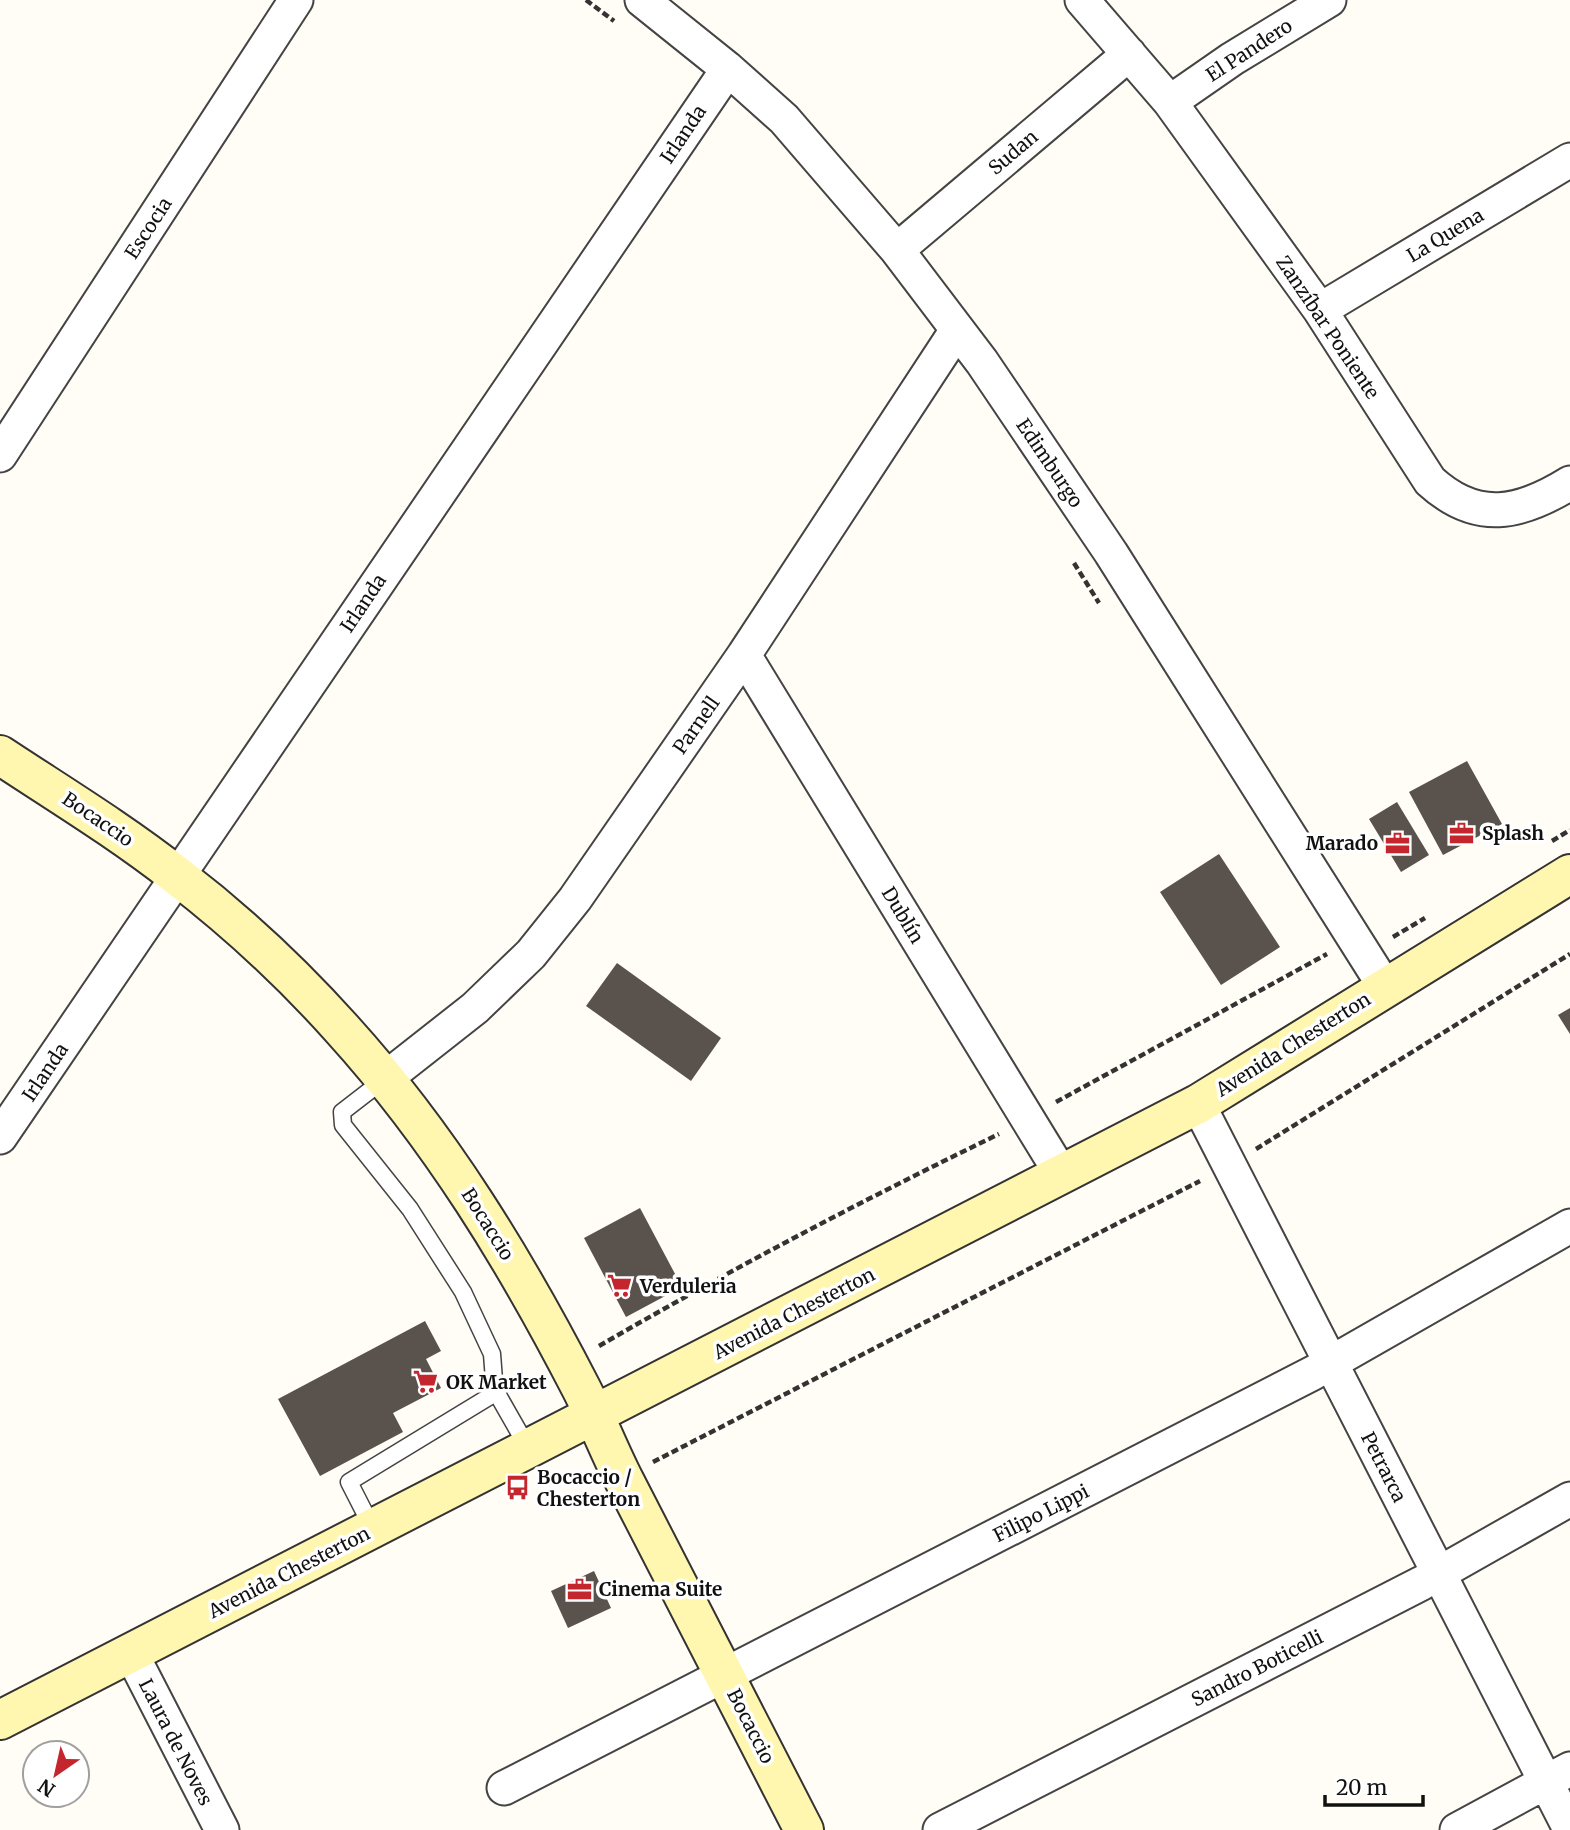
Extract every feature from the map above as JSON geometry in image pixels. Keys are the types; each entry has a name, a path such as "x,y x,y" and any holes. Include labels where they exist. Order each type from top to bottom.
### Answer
{"main road":[{"name":"Bocaccio","path":"0,755 124,836 177,875 236,925 293,978 386,1078 430,1135 492,1230 583,1391 623,1478 804,1830"},
{"name":"Avenida Chesterton","path":"0,1720 1198,1104 1570,874"}],"street":[{"name":"Escocia","path":"0,455 296,0"},
{"name":"Edimburgo","path":"642,0 727,69 784,120 897,250 982,362 1111,553 1385,987"},
{"name":"El Pandero","path":"1170,102 1232,59 1329,0"},
{"name":"Zanzíbar Poniente","path":"1094,5 1129,54 1170,102 1320,310 1420,469 1442,492 1473,508 1508,510 1528,506 1570,483"},
{"name":"Sudan","path":"897,250 1129,54"},
{"name":"Irlanda","path":"0,1137 727,69"},
{"name":"La Quena","path":"1320,310 1570,160"},
{"name":"Parnell","path":"386,1078 475,1008 531,954 575,900 744,655 957,330"},
{"name":"Dublín","path":"744,655 1062,1175"},
{"name":"Petrarca","path":"1198,1104 1438,1574 1558,1777 1570,1829"},
{"name":"Filipo Lippi","path":"504,1788 1331,1364 1570,1226"},
{"name":"Sandro Boticelli","path":"940,1830 1438,1574 1570,1499"},
{"name":"Laura de Noves","path":"131,1653 222,1830"},
{"path":"1457,1830 1558,1777"}],"lane":[{"path":"386,1078 342,1112 343,1125 410,1209 463,1292 492,1353 494,1380 498,1392 528,1449"},
{"path":"373,1529 349,1482 498,1392"}],"path":[{"path":"1545,845 1570,830"},
{"path":"598,1346 683,1297 878,1193 1028,1119 1324,954 1361,948 1392,938 1427,917"},
{"path":"623,1478 1229,1165 1570,954"}],"building":[{"path":"1467,761 1502,824 1443,855 1409,792"},
{"path":"1397,802 1429,855 1401,872 1369,819"},
{"path":"1219,854 1280,947 1221,985 1160,892"},
{"path":"617,963 721,1038 691,1081 586,1006"},
{"path":"1570,1008 1570,1034 1558,1015"},
{"path":"640,1208 682,1287 626,1317 584,1238"},
{"path":"425,1321 441,1351 426,1359 441,1388 393,1413 403,1432 320,1476 278,1399"},
{"path":"594,1571 611,1608 568,1628 551,1591"}],"place":[{"name":"Splash","path":"1462,833"},
{"name":"Marado","path":"1398,843"},
{"name":"Verduleria","path":"620,1286"},
{"name":"OK Market","path":"426,1382"},
{"name":"Bocaccio / Chesterton","path":"517,1488"},
{"name":"Cinema Suite","path":"579,1589"}]}
